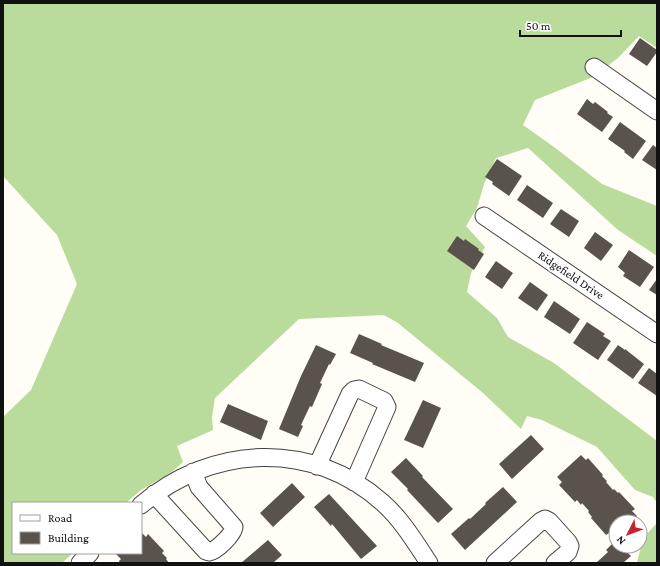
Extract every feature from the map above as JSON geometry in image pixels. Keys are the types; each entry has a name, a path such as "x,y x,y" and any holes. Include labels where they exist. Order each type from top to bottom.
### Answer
{"street":[{"path":"594,67 657,111"},
{"name":"Ridgefield Drive","path":"484,216 657,334"},
{"path":"317,466 350,394 354,390 359,389 384,401 387,407 354,482"},
{"path":"193,472 199,487 234,527 232,534 213,551 206,551 147,500 171,483 193,472 222,462 265,457 296,460 317,466 354,482 379,499 401,521 429,563"},
{"path":"495,563 540,521 545,519 549,521 570,546 568,552 555,563"},
{"path":"80,563 89,554"}],"green space":[{"path":"3,3 657,3 657,48 639,36 618,58 593,77 535,100 523,125 602,184 657,206 657,256 618,230 528,148 496,158 484,184 477,208 466,226 485,247 471,273 467,292 497,318 508,337 554,363 657,441 657,503 653,497 635,490 597,447 542,420 527,416 521,429 483,393 398,323 384,315 299,319 215,398 212,417 213,430 177,446 183,462 172,472 141,490 127,502 12,502 12,554 72,554 62,563 3,563 3,417 31,390 77,284 57,235 3,176"},
{"path":"657,523 657,563 637,563 639,554 648,554 648,533"}],"building":[{"path":"640,38 657,50 647,66 629,54"},
{"path":"587,99 593,104 595,102 613,117 602,132 577,114"},
{"path":"620,122 646,141 633,159 624,152 625,151 608,139"},
{"path":"653,145 657,148 657,170 642,160"},
{"path":"497,159 522,176 509,196 485,177"},
{"path":"527,185 553,203 543,218 517,200"},
{"path":"561,209 579,221 569,237 550,224"},
{"path":"595,232 613,245 601,261 584,248"},
{"path":"457,236 464,241 465,239 484,254 474,270 447,251"},
{"path":"629,250 654,267 640,287 623,276 625,273 618,267"},
{"path":"496,261 513,273 502,289 485,277"},
{"path":"657,279 657,295 649,290"},
{"path":"530,282 548,295 537,311 518,298"},
{"path":"554,301 580,319 570,334 544,317"},
{"path":"587,322 605,334 603,336 611,341 598,360 573,343"},
{"path":"359,334 424,363 415,382 350,353"},
{"path":"316,345 336,354 330,365 329,364 320,383 322,384 312,407 310,406 301,425 303,426 298,437 279,429 301,376"},
{"path":"618,345 644,364 633,379 607,360"},
{"path":"649,368 657,374 657,396 638,383"},
{"path":"423,400 441,408 423,448 404,440"},
{"path":"228,404 268,421 261,440 220,422"},
{"path":"531,435 544,449 512,479 499,464"},
{"path":"581,455 586,460 588,458 603,475 602,476 607,481 606,482 613,490 614,489 618,493 619,492 635,509 632,511 635,514 608,514 608,534 606,535 591,518 592,517 588,512 589,511 582,503 581,505 577,500 575,502 559,485 562,482 557,477"},
{"path":"406,458 453,509 438,523 391,472"},
{"path":"292,483 305,497 273,527 260,513"},
{"path":"503,487 517,502 465,550 451,534 469,518 470,519"},
{"path":"329,494 377,546 361,559 332,524 331,526 314,507"},
{"path":"142,533 146,537 148,534 164,551 162,553 167,558 166,559 169,563 120,563 119,561 121,559 116,554 142,554"},
{"path":"268,540 282,555 273,563 241,563"},
{"path":"608,552 608,554 629,554 631,556 623,563 596,563"}]}
